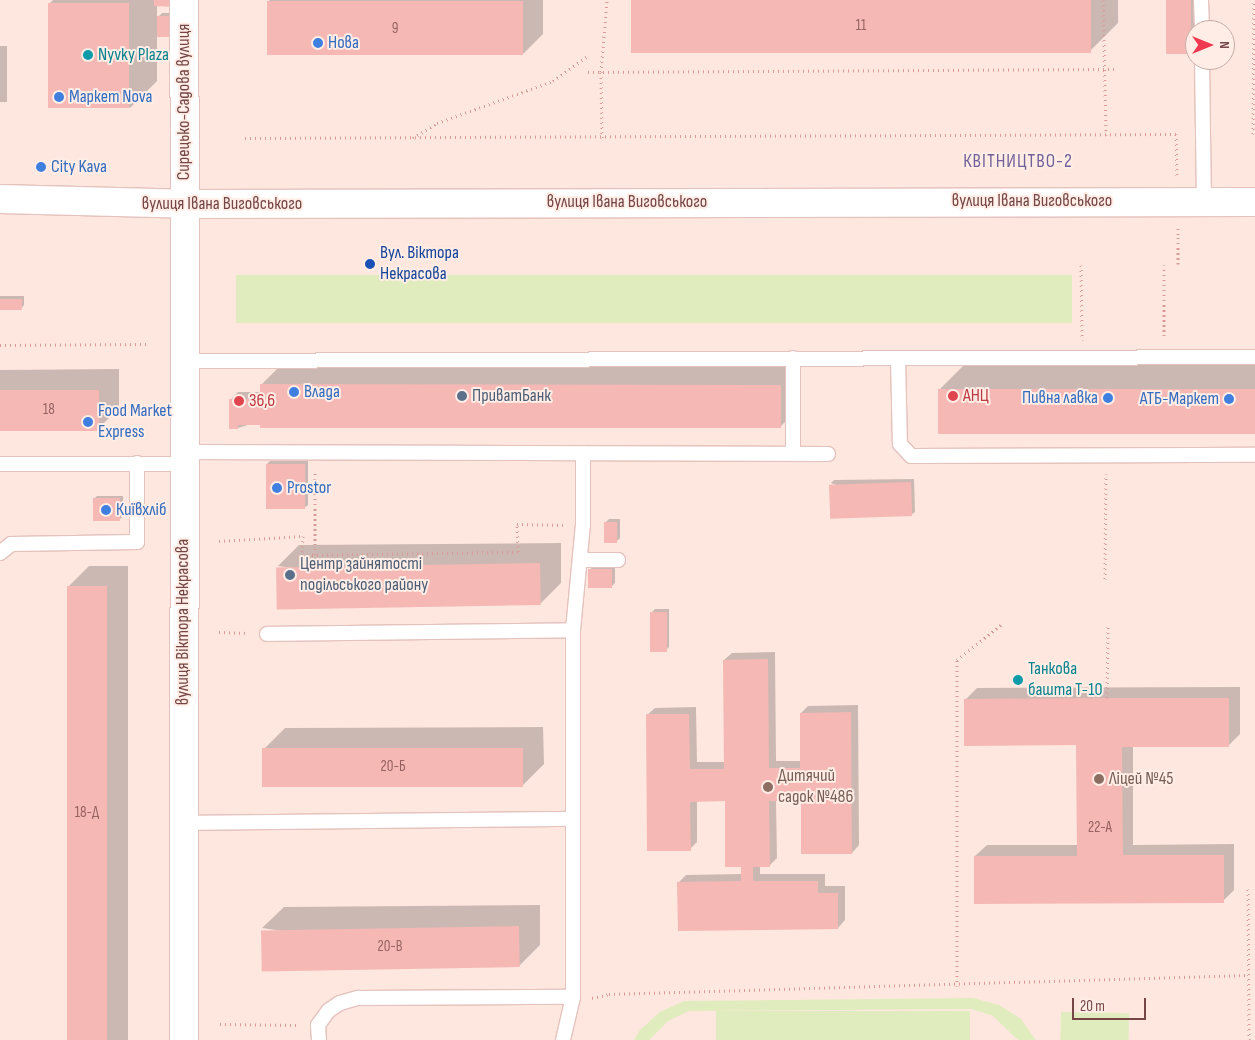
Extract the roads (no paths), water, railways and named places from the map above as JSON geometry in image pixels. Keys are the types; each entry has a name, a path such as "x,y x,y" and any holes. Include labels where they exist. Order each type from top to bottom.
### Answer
{"main road":[{"name":"Сирецько-Садова вулиця","path":"184,0 185,204"},
{"name":"вулиця Івана Виговського","path":"0,199 185,204 1255,202"},
{"name":"вулиця Віктора Некрасова","path":"184,1040 183,362 185,204"}],"lane":[{"path":"1201,0 1202,20"},
{"path":"1202,70 1204,202"},
{"path":"183,362 1255,357"},
{"path":"794,358 794,454"},
{"path":"898,358 900,444 911,456 1255,455"},
{"path":"0,464 137,464 183,458 315,452 828,454"},
{"path":"563,1040 572,997 573,630 583,525 583,453"},
{"path":"0,553 11,544 137,542 137,464"},
{"path":"580,560 618,560"},
{"path":"267,634 573,630"},
{"path":"184,823 572,819"},
{"path":"318,1040 318,1025 328,1011 340,1003 358,998 572,997"}],"place":[{"name":"Нова","path":"318,43"},
{"name":"Nyvky Plaza","path":"88,55"},
{"name":"Маркет Nova","path":"59,97"},
{"name":"City Kava","path":"41,167"},
{"name":"Вул. Віктора Некрасова","path":"370,264"},
{"name":"Влада","path":"294,392"},
{"name":"ПриватБанк","path":"462,396"},
{"name":"АНЦ","path":"953,396"},
{"name":"Пивна лавка","path":"1108,398"},
{"name":"АТБ-Маркет","path":"1229,399"},
{"name":"36,6","path":"239,401"},
{"name":"Food Market Express","path":"88,422"},
{"name":"Prostor","path":"277,488"},
{"name":"Київхліб","path":"106,510"},
{"name":"Центр зайнятості подільського району","path":"290,575"},
{"name":"Танкова башта Т-10","path":"1018,680"},
{"name":"Ліцей №45","path":"1099,779"},
{"name":"Дитячий садок №486","path":"768,787"}],"district":[{"name":"КВІТНИЦТВО-2","path":"1018,162"}]}
